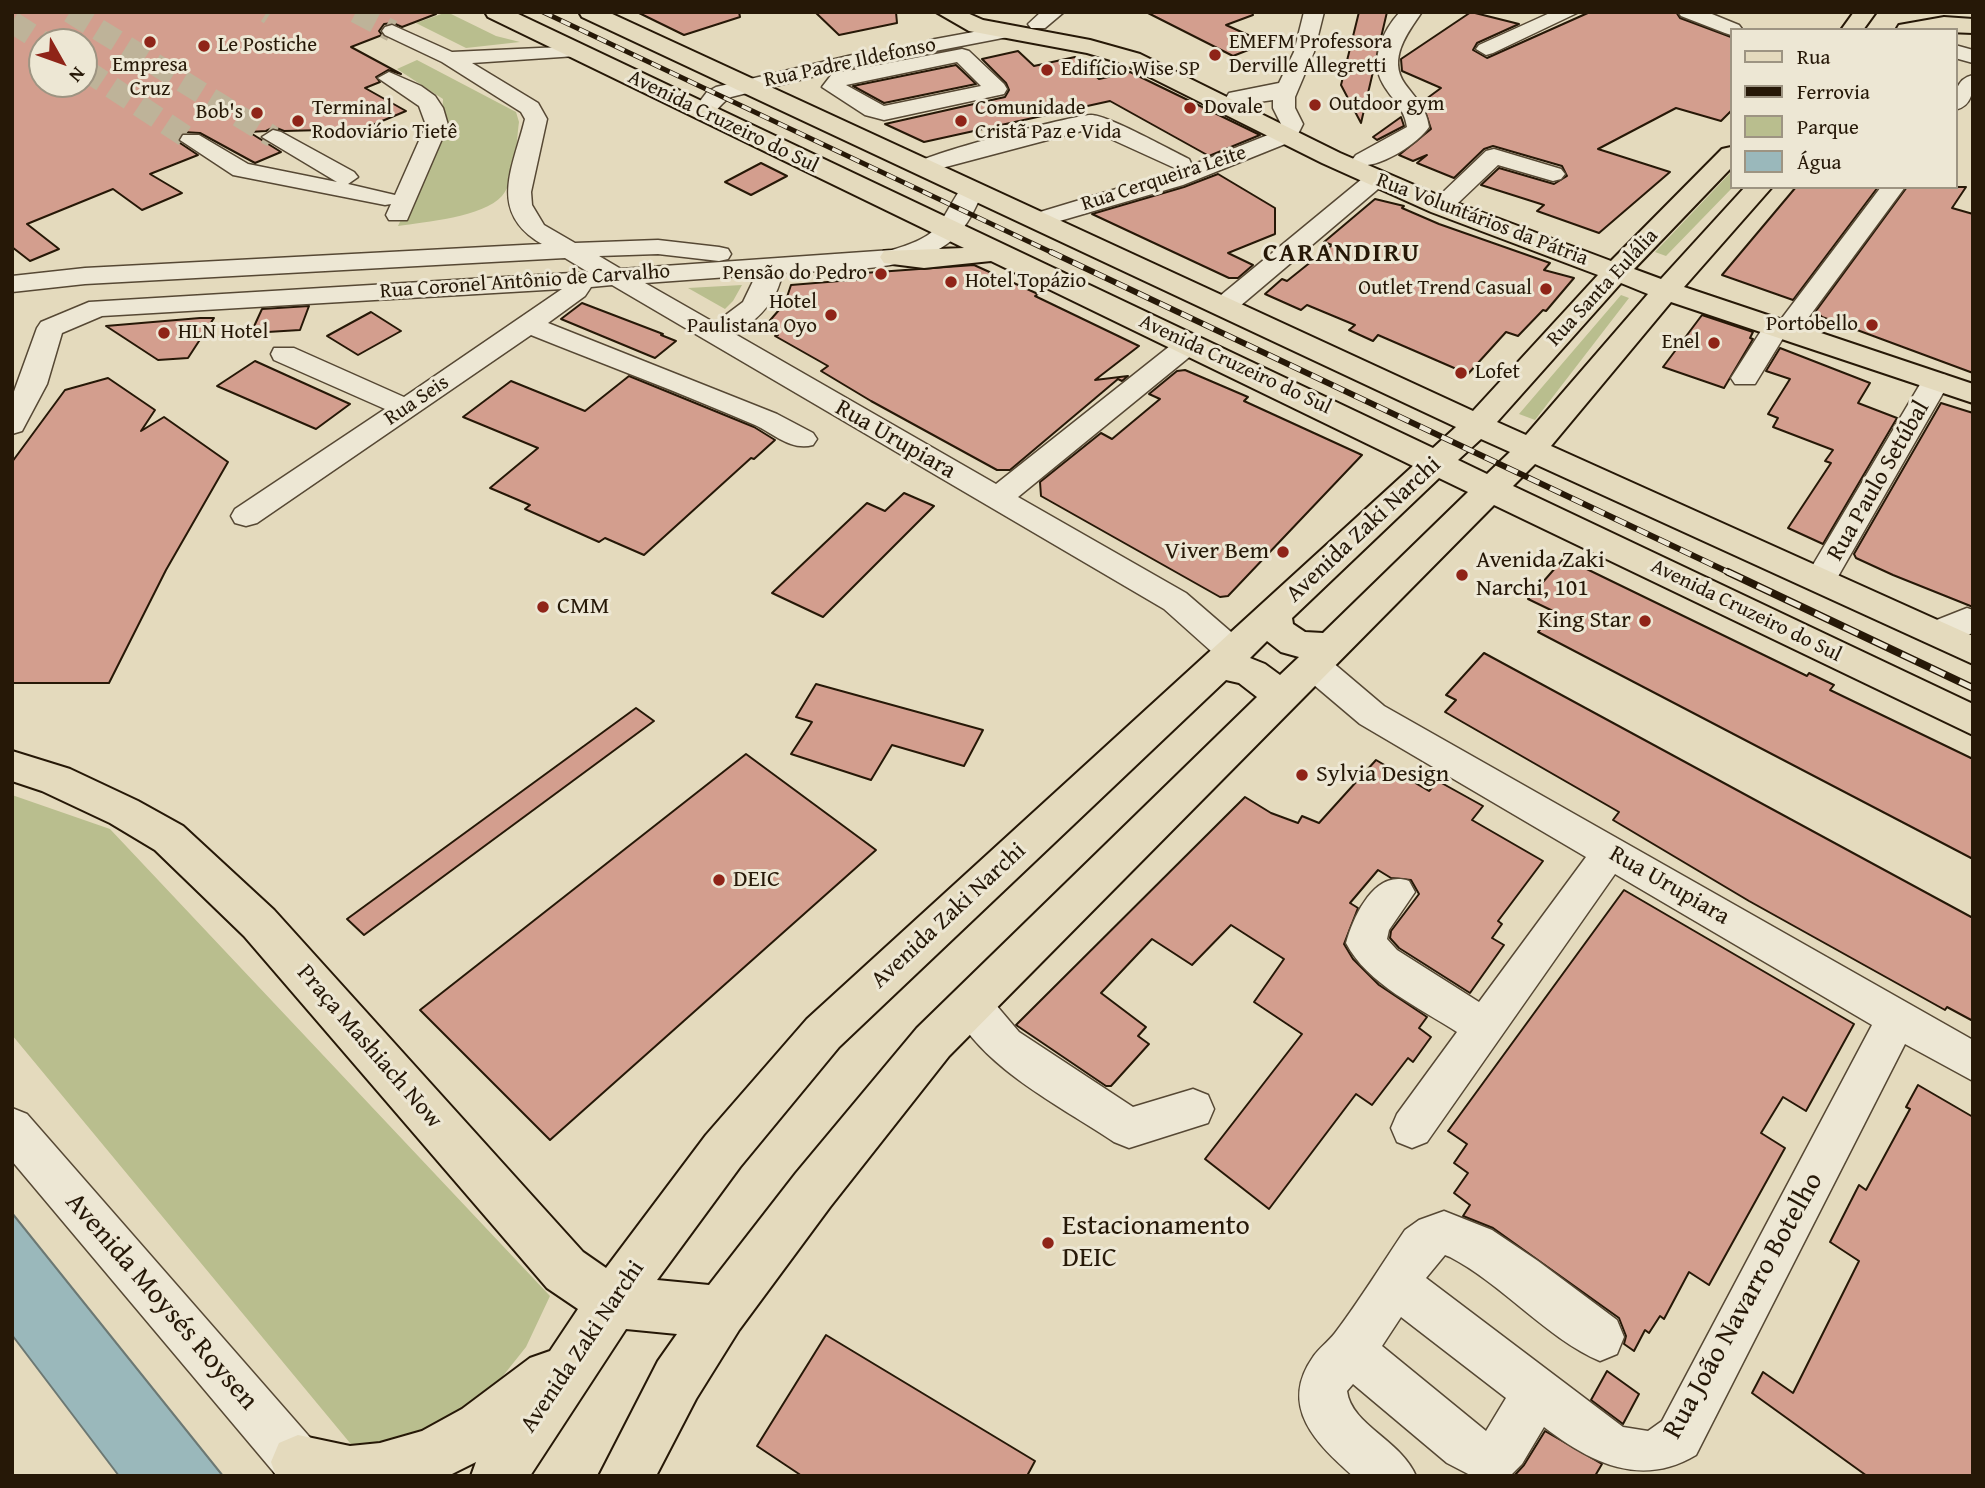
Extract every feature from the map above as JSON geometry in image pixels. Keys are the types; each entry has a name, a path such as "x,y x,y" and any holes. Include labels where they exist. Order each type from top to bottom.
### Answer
{"main road":[{"name":"Avenida Cruzeiro do Sul","path":"496,12 1973,721"},
{"name":"Avenida Cruzeiro do Sul","path":"590,12 1477,425 1973,651"},
{"name":"Rua Voluntários da Pátria","path":"947,12 972,24 1046,18 1068,33 1150,56 1237,98 1289,130"},
{"path":"1854,28 1866,12"},
{"path":"1906,28 1914,12"},
{"name":"Rua Voluntários da Pátria","path":"1002,22 1132,59 1417,191 1783,326 1860,348 1880,361 1973,394"},
{"path":"1002,22 1068,33"},
{"path":"955,41 972,33 972,24"},
{"path":"1918,28 1944,24 1973,26"},
{"name":"Rua Santa Eulália","path":"1477,425 1621,267 1730,155"},
{"name":"Rua Santa Eulália","path":"1531,449 1757,189"},
{"name":"Rua Voluntários da Pátria","path":"1417,191 1450,198 1506,226"},
{"path":"894,257 924,260 999,252"},
{"path":"1358,424 1376,444 1388,472 1389,489 1373,521"},
{"name":"Avenida Zaki Narchi","path":"498,1476 613,1302 723,1151 823,1033 1477,425"},
{"path":"626,1476 677,1380 721,1312 933,1042 1531,449"},
{"path":"1277,629 1291,641 1311,648 1305,673 1253,671 1233,665 1244,641 1277,629"},
{"name":"Praça Mashiach Now","path":"12,766 56,780 124,812 169,838 259,923 565,1270 613,1302 721,1312"},
{"path":"304,1469 348,1473 395,1469 447,1450 492,1423 578,1354"}],"street":[{"path":"1289,130 1284,108 1286,88 1304,52 1314,12"},
{"path":"1224,306 1370,170 1412,136 1418,127 1414,108 1392,84 1386,68 1396,27 1412,12"},
{"path":"1486,49 1569,12"},
{"path":"1688,12 1730,28"},
{"name":"Rua Padre Ildefonso","path":"702,113 715,97 747,85 807,70 955,41 1002,22"},
{"name":"Rua Urupiara","path":"402,27 530,108 537,119 517,193 519,211 535,230 1244,641"},
{"path":"443,55 576,50"},
{"path":"788,104 840,79 962,55 981,71 996,89 890,113 877,112 852,99 832,84"},
{"path":"389,78 427,99 433,107 438,125 391,206"},
{"path":"1957,101 1973,81"},
{"path":"1237,98 1266,95 1286,88"},
{"path":"923,166 955,155 1091,122 1181,164"},
{"name":"Rua Cerqueira Leite","path":"1040,220 1175,180 1289,130"},
{"path":"273,137 391,206"},
{"path":"191,140 249,173 350,189 391,206"},
{"path":"1450,198 1494,156 1553,174"},
{"name":"Rua Coronel Antônio de Carvalho","path":"12,425 33,384 50,328 98,308 121,304 617,277 894,257 927,248 950,229 972,189"},
{"path":"1745,378 1891,189"},
{"path":"12,284 85,276 572,250 669,248 721,255 765,266 770,280 764,295 752,309 714,335"},
{"name":"Rua Seis","path":"246,516 529,326 576,291 583,279"},
{"path":"529,326 767,420 803,439"},
{"path":"997,498 1188,344"},
{"path":"284,354 406,408"},
{"name":"Rua Paulo Setúbal","path":"1820,580 1936,381"},
{"path":"1936,634 1967,620 1973,622"},
{"name":"Rua Urupiara","path":"1305,673 1973,1062"},
{"path":"1412,1128 1610,852"},
{"path":"1396,892 1371,924 1367,943 1383,962 1484,1028"},
{"path":"971,1005 1004,1045 1129,1128 1193,1110"},
{"name":"Rua João Navarro Botelho","path":"1395,1283 1606,1444 1635,1458 1661,1454 1679,1438 1897,1018"},
{"name":"Avenida Moysés Roysen","path":"12,1128 304,1469"},
{"path":"1391,1476 1336,1428 1325,1409 1324,1391 1329,1376 1350,1351 1421,1246 1431,1237 1443,1233 1469,1241 1600,1337"},
{"path":"1350,1351 1487,1467 1505,1447 1536,1392"}],"green space":[{"path":"447,12 496,36 520,42 466,48 416,23"},
{"path":"417,60 516,112 519,122 516,150 511,180 502,196 493,203 468,214 398,226 441,134 443,99 397,69"},
{"path":"1730,173 1731,189 1666,256 1655,252"},
{"path":"742,285 725,309 688,288"},
{"path":"1621,295 1629,298 1535,420 1519,414"},
{"path":"12,795 110,829 550,1296 526,1347 479,1406 369,1466 12,1035"}],"water":[{"path":"12,1213 223,1476 119,1476 12,1335"}],"building":[{"name":"Terminal Rodoviário Tietê","path":"12,12 435,12 436,14 402,27 393,23 384,24 379,31 382,35 351,47 401,74 388,70 376,77 380,82 365,88 406,111 363,129 284,131 274,127 266,131 249,132 281,152 255,163 200,133 183,132 177,141 198,155 150,174 182,193 142,210 113,189 27,224 59,249 30,261 12,247"},
{"path":"637,12 739,12 740,17 684,35"},
{"path":"815,12 896,12 897,23 839,35"},
{"path":"1146,12 1252,12 1253,15 1226,25 1266,43 1233,56"},
{"path":"1359,12 1387,12 1361,123 1341,85"},
{"path":"1471,12 1519,24 1477,43 1473,50 1487,58 1590,12 1676,12 1680,18 1730,37 1730,112 1721,121 1676,108 1598,149 1670,172 1599,233 1537,211 1544,205 1481,185 1499,168 1554,184 1567,176 1562,166 1493,146 1484,149 1454,178 1417,163 1427,155 1413,161 1399,155 1431,129 1422,102 1441,88 1402,71 1401,59"},
{"path":"1018,51 1034,66 1075,57 1099,79 1130,72 1260,135 1209,156 1110,101 924,142 885,124 1005,97 1009,90 1006,83 982,59"},
{"path":"956,65 976,84 884,103 853,86"},
{"path":"1401,117 1404,126 1377,140 1373,137"},
{"path":"761,163 787,176 751,195 725,182"},
{"path":"1218,174 1275,208 1275,234 1228,253 1253,265 1238,278 1229,278 1092,214 1184,187"},
{"path":"1966,187 1952,208 1973,214 1973,373 1822,317 1816,311 1906,189"},
{"path":"1794,189 1876,189 1793,300 1722,275"},
{"path":"1375,199 1404,206 1402,208 1439,224 1550,263 1544,270 1574,278 1546,311 1543,310 1518,336 1506,332 1468,374 1378,335 1373,341 1349,330 1355,325 1307,305 1301,310 1265,294 1282,279 1287,281 1332,245 1324,242"},
{"path":"974,265 1038,294 1035,296 1139,346 1095,380 1128,376 1122,381 1118,379 1010,470 997,470 871,401 821,371 828,366 775,336 778,335 766,325 785,303 791,285 864,279 864,273"},
{"path":"582,303 676,341 655,358 561,319"},
{"path":"309,306 300,330 251,333 262,309"},
{"path":"371,312 401,331 358,355 327,336"},
{"path":"1702,315 1753,332 1750,338 1753,339 1724,388 1663,367"},
{"path":"214,318 188,358 158,360 106,326"},
{"path":"1780,348 1870,383 1858,403 1897,418 1823,544 1788,528 1831,463 1825,461 1833,450 1773,427 1778,418 1768,414 1790,379 1766,371"},
{"path":"255,361 350,404 316,429 217,386"},
{"path":"1185,370 1248,397 1244,401 1362,455 1228,596 1220,597 1041,496 1040,482 1101,433 1112,439 1160,399 1149,394 1177,371"},
{"path":"629,376 754,427 775,440 754,459 751,458 644,555 605,538 599,542 525,509 530,505 490,488 538,448 463,417 511,381 585,411"},
{"path":"108,378 155,410 141,431 164,417 228,462 166,570 109,683 12,683 12,462 65,390"},
{"path":"1941,403 1973,413 1973,607 1893,575 1856,558 1854,554"},
{"path":"904,493 934,506 823,617 772,593 867,503 885,511"},
{"path":"1564,558 1807,676 1809,673 1834,685 1830,690 1973,759 1973,859 1538,632 1555,612 1528,599"},
{"path":"1484,653 1973,918 1973,1021 1947,1007 1945,1010 1749,901 1613,820 1619,812 1445,712 1456,700 1446,695"},
{"path":"816,684 983,730 964,766 892,745 871,780 791,754 812,722 796,717"},
{"path":"636,708 654,721 364,935 347,919"},
{"path":"746,754 876,850 550,1140 420,1010"},
{"path":"1376,760 1429,791 1438,781 1483,806 1472,820 1543,861 1498,921 1502,924 1492,938 1504,945 1470,993 1399,948 1390,938 1391,931 1419,894 1411,880 1391,878 1378,870 1350,903 1358,908 1344,944 1353,959 1379,985 1427,1017 1419,1028 1431,1037 1413,1062 1408,1058 1372,1105 1356,1094 1269,1209 1205,1159 1302,1034 1254,1002 1284,959 1231,925 1192,965 1152,939 1101,993 1146,1027 1138,1036 1149,1044 1111,1086 1106,1086 1016,1025 1245,797 1271,813 1298,823 1302,816 1319,823"},
{"path":"1624,890 1854,1024 1806,1111 1783,1097 1761,1133 1785,1148 1709,1285 1689,1272 1664,1319 1660,1316 1649,1333 1645,1330 1634,1351 1624,1344 1626,1336 1619,1318 1493,1228 1463,1216 1470,1205 1454,1193 1468,1173 1454,1163 1467,1144 1448,1131"},
{"path":"1918,1085 1973,1117 1973,1476 1867,1476 1752,1393 1763,1372 1793,1393 1859,1261 1830,1242 1859,1185 1866,1190 1910,1109 1906,1107"},
{"path":"826,1335 1035,1461 1027,1476 802,1476 757,1446"},
{"path":"1607,1371 1639,1394 1623,1424 1591,1400"},
{"path":"1545,1431 1602,1464 1595,1476 1514,1476"}],"tunnel":[{"path":"70,12 273,137"},
{"path":"356,12 392,31"},
{"path":"12,22 28,32"},
{"path":"98,78 191,140"}],"railway":[{"path":"543,12 1055,254"},
{"path":"1051,252 1732,574"},
{"path":"1728,572 1973,688"}],"place":[{"name":"Empresa Cruz","path":"150,42"},
{"name":"Le Postiche","path":"204,46"},
{"name":"EMEFM Professora Derville Allegretti","path":"1215,55"},
{"name":"Edifício Wise SP","path":"1047,70"},
{"name":"Outdoor gym","path":"1315,105"},
{"name":"Dovale","path":"1190,108"},
{"name":"Bob's","path":"257,113"},
{"name":"Terminal Rodoviário Tietê","path":"298,121"},
{"name":"Comunidade Cristã Paz e Vida","path":"961,121"},
{"name":"Pensão do Pedro","path":"881,274"},
{"name":"Hotel Topázio","path":"951,282"},
{"name":"Outlet Trend Casual","path":"1546,289"},
{"name":"Hotel Paulistana Oyo","path":"831,315"},
{"name":"Portobello","path":"1872,325"},
{"name":"HLN Hotel","path":"164,333"},
{"name":"Enel","path":"1714,343"},
{"name":"Lofet","path":"1461,373"},
{"name":"Viver Bem","path":"1283,552"},
{"name":"Avenida Zaki Narchi, 101","path":"1462,575"},
{"name":"CMM","path":"543,607"},
{"name":"King Star","path":"1645,621"},
{"name":"Sylvia Design","path":"1302,775"},
{"name":"DEIC","path":"719,880"},
{"name":"Estacionamento DEIC","path":"1048,1243"}],"district":[{"name":"CARANDIRU","path":"1342,254"}]}
